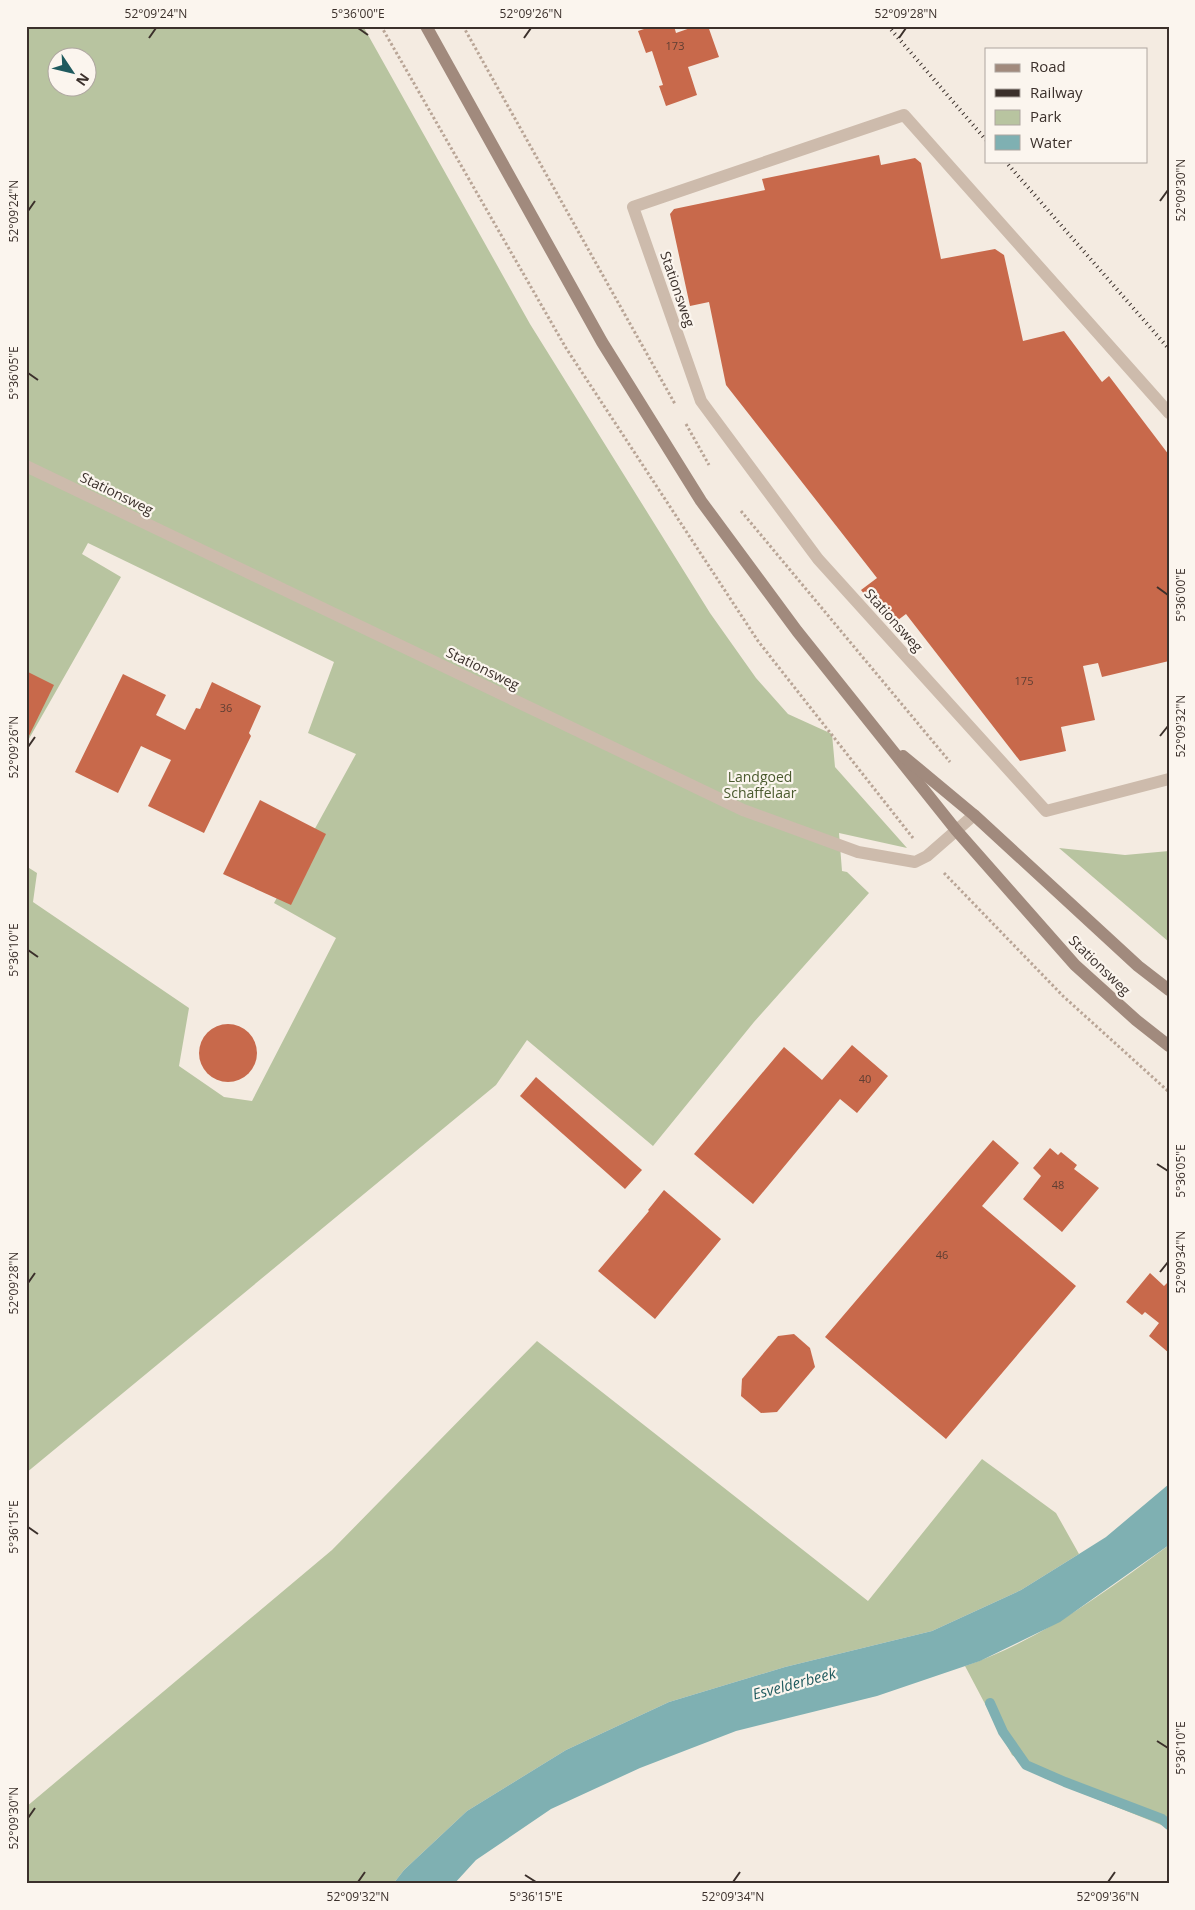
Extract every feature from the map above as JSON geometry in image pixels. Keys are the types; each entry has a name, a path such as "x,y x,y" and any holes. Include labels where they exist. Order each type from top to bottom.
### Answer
{"main road":[{"name":"Stationsweg","path":"426,26 602,342 702,501 797,631 956,830 1075,965 1136,1020 1169,1046"},
{"name":"Stationsweg","path":"880,737 974,815 1138,966 1169,990"}],"street":[{"name":"Stationsweg","path":"1169,413 904,116 634,207 701,401 818,558 1046,811 1169,779"},
{"name":"Stationsweg","path":"26,466 743,810 858,852 915,862 928,856"},
{"path":"928,856 974,815"}],"path":[{"path":"928,856 1063,996 1169,1092"}],"green space":[{"name":"Landgoed Schaffelaar","path":"26,26 363,26 530,324 710,613 756,678 788,714 832,734 835,767 907,848 839,833 842,871 847,872 869,893 754,1022 653,1146 527,1040 496,1085 26,1473 26,866 37,873 33,902 189,1008 179,1066 224,1097 252,1101 336,938 274,903 356,754 308,733 334,662 88,543 82,554 121,577 26,744"},
{"path":"1059,848 1125,855 1169,851 1169,942"},
{"path":"537,1341 868,1601 982,1459 1056,1513 1079,1554 1021,1590 932,1631 785,1667 669,1702 566,1750 467,1811 404,1870 393,1884 26,1884 26,1807 332,1550"},
{"path":"1169,1545 1169,1828 1044,1778 1012,1755 965,1666 1019,1643 1071,1614"}],"water":[{"name":"Esvelderbeek","path":"1169,1484 1169,1545 1060,1622 980,1661 877,1696 736,1731 640,1768 551,1809 476,1860 454,1884 393,1884 404,1870 467,1811 566,1750 669,1702 785,1667 932,1631 1021,1590 1106,1537"}],"building":[{"path":"643,26 674,26 676,33 696,26 708,26 719,57 688,67 697,95 666,106 659,86 663,85 652,51 646,53 638,31 644,29"},
{"path":"879,155 881,165 915,158 921,163 941,259 995,249 1004,255 1023,341 1064,331 1102,382 1109,376 1169,455 1169,661 1102,677 1098,663 1083,666 1095,720 1061,727 1066,751 1020,761 906,614 890,626 861,590 877,578 726,385 709,302 690,306 670,214 674,209 765,190 762,179"},
{"path":"26,671 54,685 26,742"},
{"path":"123,674 166,695 156,715 185,730 196,708 200,709 212,682 261,706 249,733 251,736 204,833 148,806 171,760 141,746 118,793 75,772"},
{"path":"260,800 326,834 291,905 223,874"},
{"path":"228,1024 239,1026 252,1037 257,1053 255,1064 244,1077 228,1082 217,1080 204,1069 199,1053 201,1042 212,1029"},
{"path":"852,1045 888,1076 857,1113 840,1099 753,1204 694,1154 784,1047 822,1080"},
{"path":"536,1077 642,1170 625,1189 520,1096"},
{"path":"993,1140 1019,1163 982,1206 1076,1286 946,1439 825,1337"},
{"path":"1050,1148 1058,1155 1061,1152 1077,1165 1074,1169 1099,1188 1062,1232 1023,1199 1041,1176 1033,1168"},
{"path":"664,1190 721,1239 655,1319 598,1271 649,1211"},
{"path":"1150,1273 1164,1286 1169,1281 1169,1353 1149,1336 1159,1323 1145,1312 1142,1315 1126,1302"},
{"path":"794,1334 810,1348 815,1367 777,1412 761,1413 741,1396 742,1379 778,1336"}],"waterway":[{"path":"990,1703 1003,1732 1026,1765 1162,1819 1169,1825"}],"railway":[{"path":"888,26 985,139"},
{"path":"1006,162 1169,349"}]}
